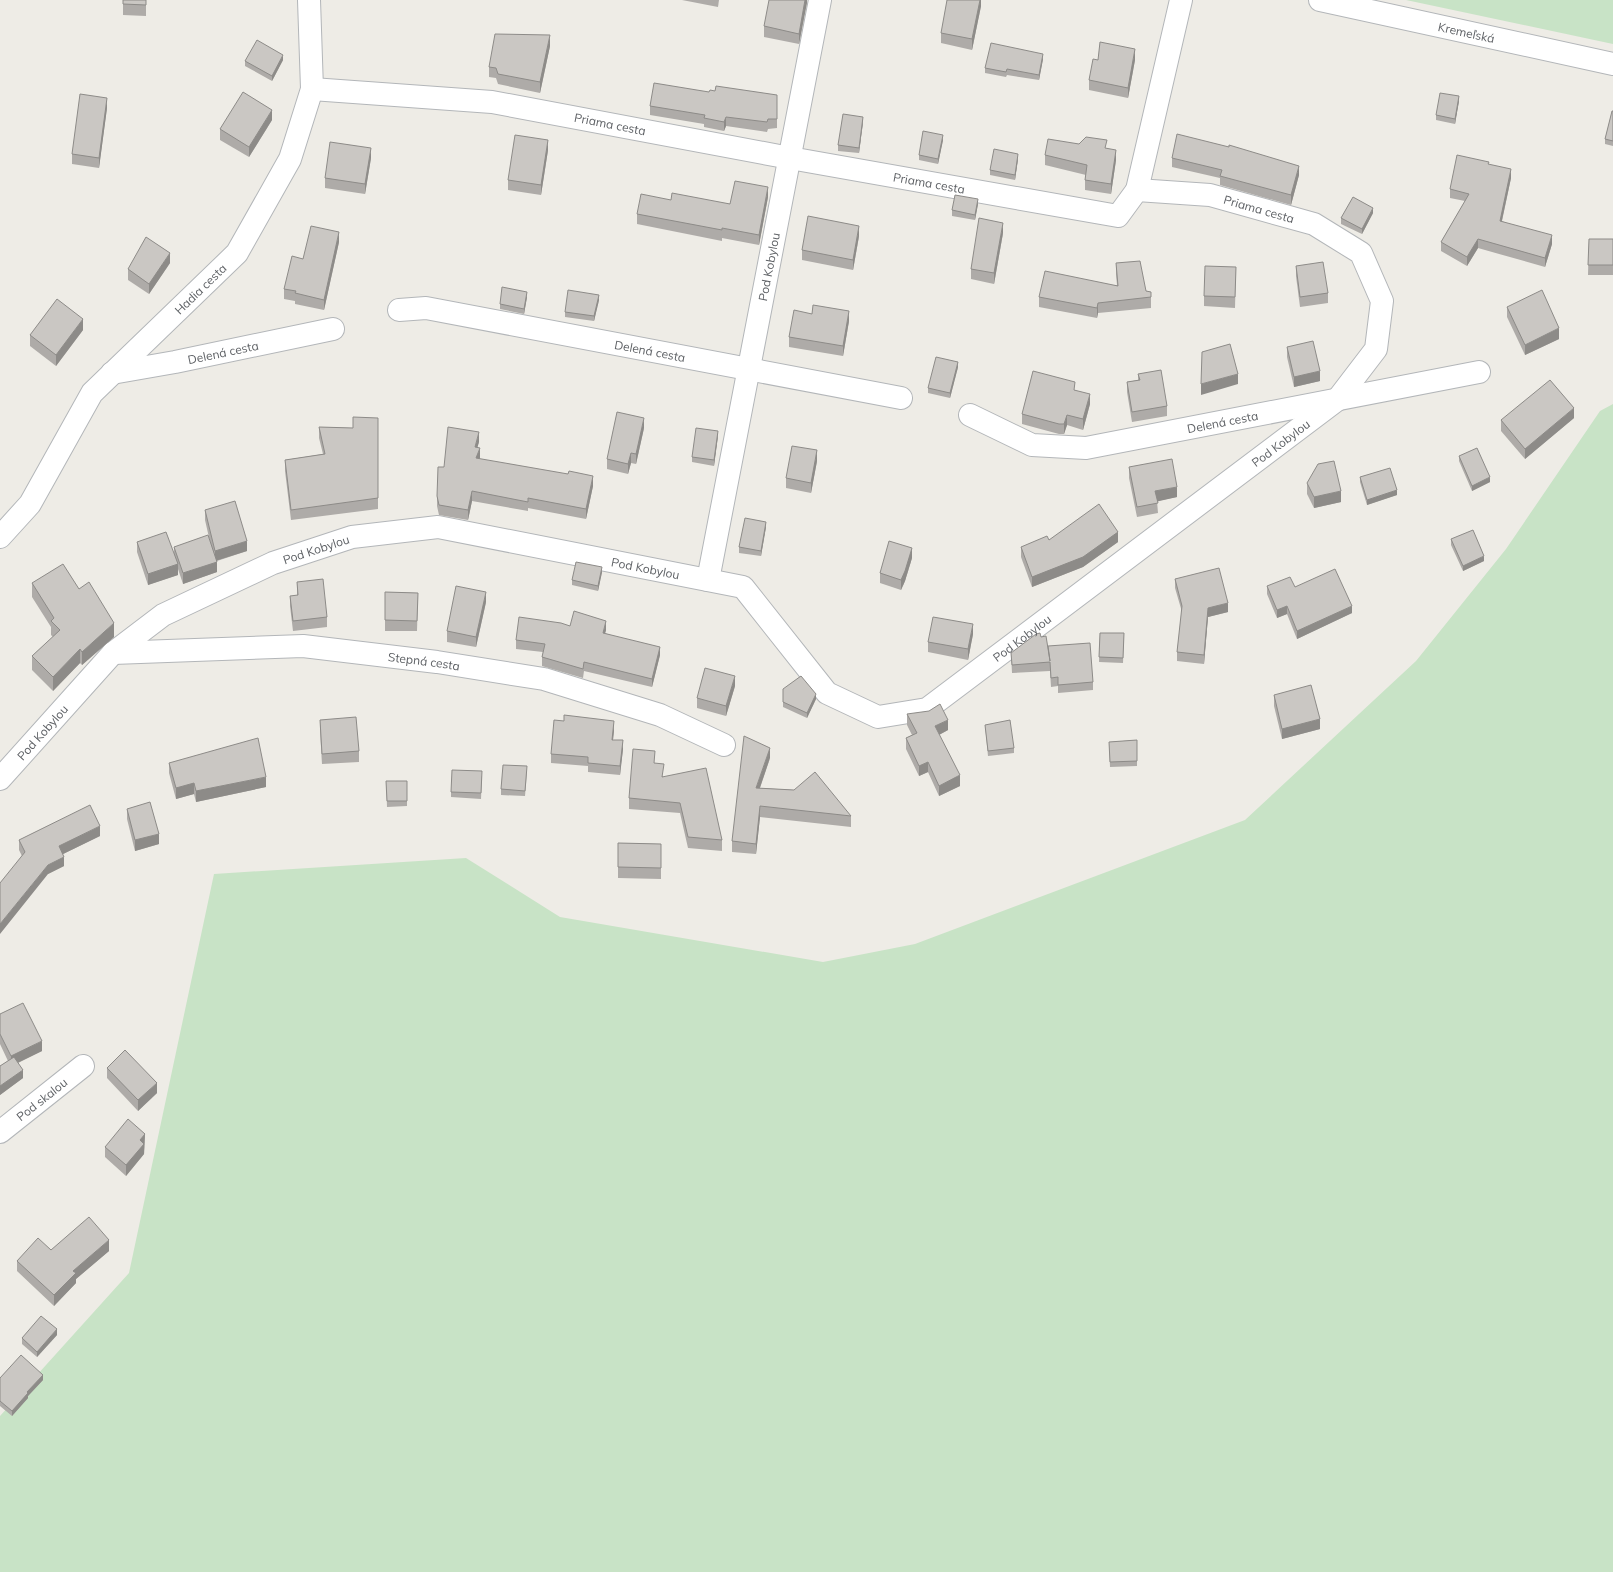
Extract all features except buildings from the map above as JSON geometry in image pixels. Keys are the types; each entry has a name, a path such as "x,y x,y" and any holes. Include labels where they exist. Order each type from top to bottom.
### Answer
{"street":[{"name":"Hadia cesta","path":"0,537 30,504 92,393 236,253 290,159 312,89 309,0"},
{"name":"Pod Kobylou","path":"708,580 750,369 820,0"},
{"path":"1137,190 1181,0"},
{"name":"Kremeľská","path":"1320,0 1613,64"},
{"name":"Priama cesta","path":"312,89 492,102 790,158 1118,216 1137,190 1210,195 1314,224 1361,253 1382,301 1376,349 1338,400"},
{"name":"Delená cesta","path":"399,310 426,308 901,398"},
{"name":"Delená cesta","path":"112,373 175,362 333,329"},
{"name":"Delená cesta","path":"970,415 1032,445 1086,448 1479,372"},
{"name":"Pod Kobylou","path":"0,779 113,653 163,615 273,563 352,537 438,527 743,587 827,693 878,717 927,708 1338,400"},
{"name":"Stepná cesta","path":"113,653 303,646 437,662 544,679 660,715 724,745"},
{"name":"Pod skalou","path":"0,1132 83,1066"}],"green space":[{"path":"1406,0 1613,0 1613,44"},
{"path":"1613,404 1613,1572 0,1572 0,1416 129,1273 214,874 466,858 560,917 823,962 915,944 1245,820 1416,661 1506,549 1600,411"}]}
